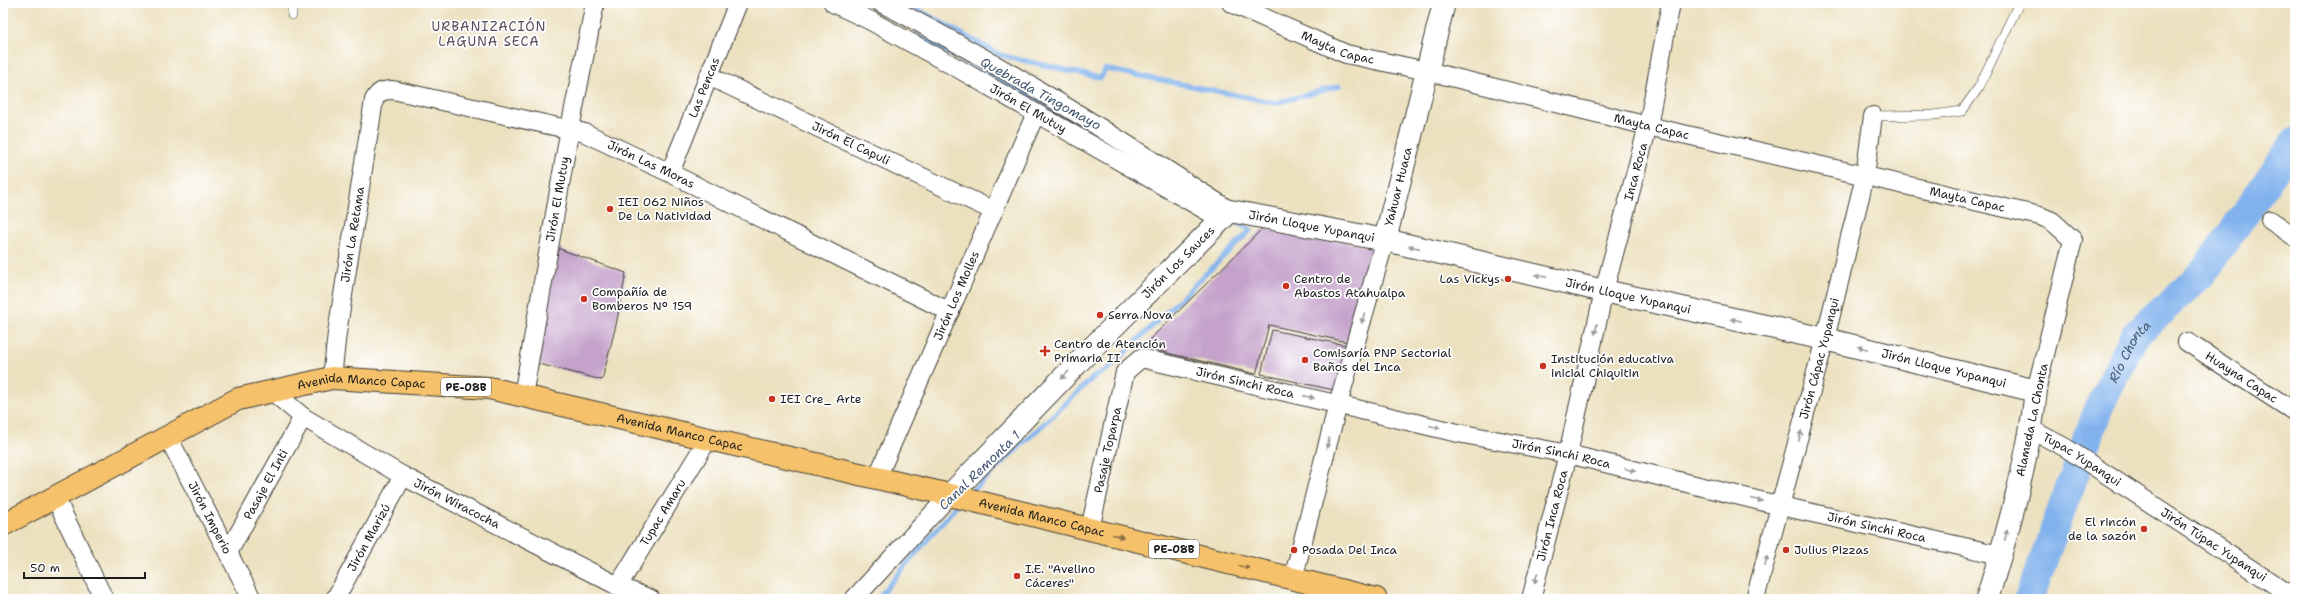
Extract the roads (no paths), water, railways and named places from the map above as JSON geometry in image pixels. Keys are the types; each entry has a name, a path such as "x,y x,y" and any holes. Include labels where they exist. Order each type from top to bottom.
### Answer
{"main road":[{"name":"Avenida Manco Capac","path":"3,525 238,398 332,378 489,388 960,497 1376,599"}],"street":[{"name":"Jirón El Mutuy","path":"523,396 570,128 595,3"},
{"name":"Las Pencas","path":"670,173 738,3"},
{"name":"Jirón El Mutuy","path":"833,3 869,20 1036,113 1226,215"},
{"path":"881,3 920,23 1079,113 1226,215"},
{"name":"Mayta Capac","path":"1231,3 1346,54 1427,71 1648,126 2040,216 2052,221 2073,240"},
{"name":"Yahuar Huaca","path":"1292,578 1338,404 1385,240 1444,3"},
{"name":"Inca Roca","path":"1604,291 1648,126 1672,3"},
{"name":"Jirón El Capuli","path":"709,76 994,211"},
{"name":"Jirón Las Moras","path":"378,93 393,90 570,128 670,173 950,312"},
{"name":"Jirón La Retama","path":"332,378 372,108 378,93"},
{"name":"Jirón Los Molles","path":"877,478 1036,113"},
{"name":"Jirón Cápac Yupanqui","path":"1755,599 1825,339 1865,176 1873,116"},
{"name":"Jirón Lloque Yupanqui","path":"1226,215 1385,240 1604,291 1825,339 2036,391"},
{"name":"Jirón Los Sauces","path":"960,497 1094,346 1226,215"},
{"path":"2270,220 2295,237"},
{"name":"Alameda La Chonta","path":"1987,599 2000,555 2032,430 2036,391 2073,240"},
{"name":"Jirón Inca Roca","path":"1531,599 1568,454 1604,291"},
{"name":"Huayna Capac","path":"2187,342 2295,412"},
{"name":"Jirón Sinchi Roca","path":"1125,372 1141,358 1458,433 1568,454 1781,506 2000,555"},
{"name":"Pasaje Toparpa","path":"1090,529 1125,372"},
{"name":"Jirón Wiracocha","path":"272,391 303,417 403,476 618,586 651,599"},
{"name":"Pasaje El Inti","path":"229,551 303,417"},
{"name":"Tupac Yupanqui","path":"2032,430 2066,448 2131,491"},
{"name":"Jirón Imperio","path":"168,436 229,551 252,599"},
{"name":"Tupac Amaru","path":"618,586 708,439"},
{"name":"Jirón Marizú","path":"335,599 403,476"},
{"name":"Jirón Túpac Yupanqui","path":"2131,491 2295,598"},
{"path":"55,497 104,599"},
{"path":"854,599 960,497"}],"lane":[{"path":"292,3 292,15"},
{"path":"1873,116 1934,115 1962,111 1979,87 2019,3"}],"waterway":[{"path":"906,3 1000,55 1101,78 1105,69 1276,103 1339,86"},
{"name":"Quebrada Tingomayo","path":"915,35 1027,95 1113,147"},
{"name":"Río Chonta","path":"2029,599 2100,405 2135,335 2202,274 2295,142"},
{"name":"Quebrada Tingomayo","path":"970,493 1095,376 1108,369 1251,230 1235,221"},
{"name":"Canal Remonta 1","path":"877,599 958,504"}],"place":[{"name":"IEI 062 Niños De La Natividad","path":"610,209"},
{"name":"Las Vickys","path":"1508,279"},
{"name":"Centro de Abastos Atahualpa","path":"1286,286"},
{"name":"Compañía de Bomberos Nº 159","path":"584,299"},
{"name":"Serra Nova","path":"1100,315"},
{"name":"Centro de Atención Primaria II","path":"1045,351"},
{"name":"Comisaría PNP Sectorial Baños del Inca","path":"1305,360"},
{"name":"Institución educativa inicial Chiquitin","path":"1543,366"},
{"name":"IEI Cre_ Arte","path":"772,399"},
{"name":"El rincón de la sazón","path":"2144,529"},
{"name":"Posada Del Inca","path":"1294,550"},
{"name":"Julius Pizzas","path":"1786,550"},
{"name":"I.E. \"Avelino Cáceres\"","path":"1017,576"}],"district":[{"name":"URBANIZACIÓN LAGUNA SECA","path":"489,34"}]}
